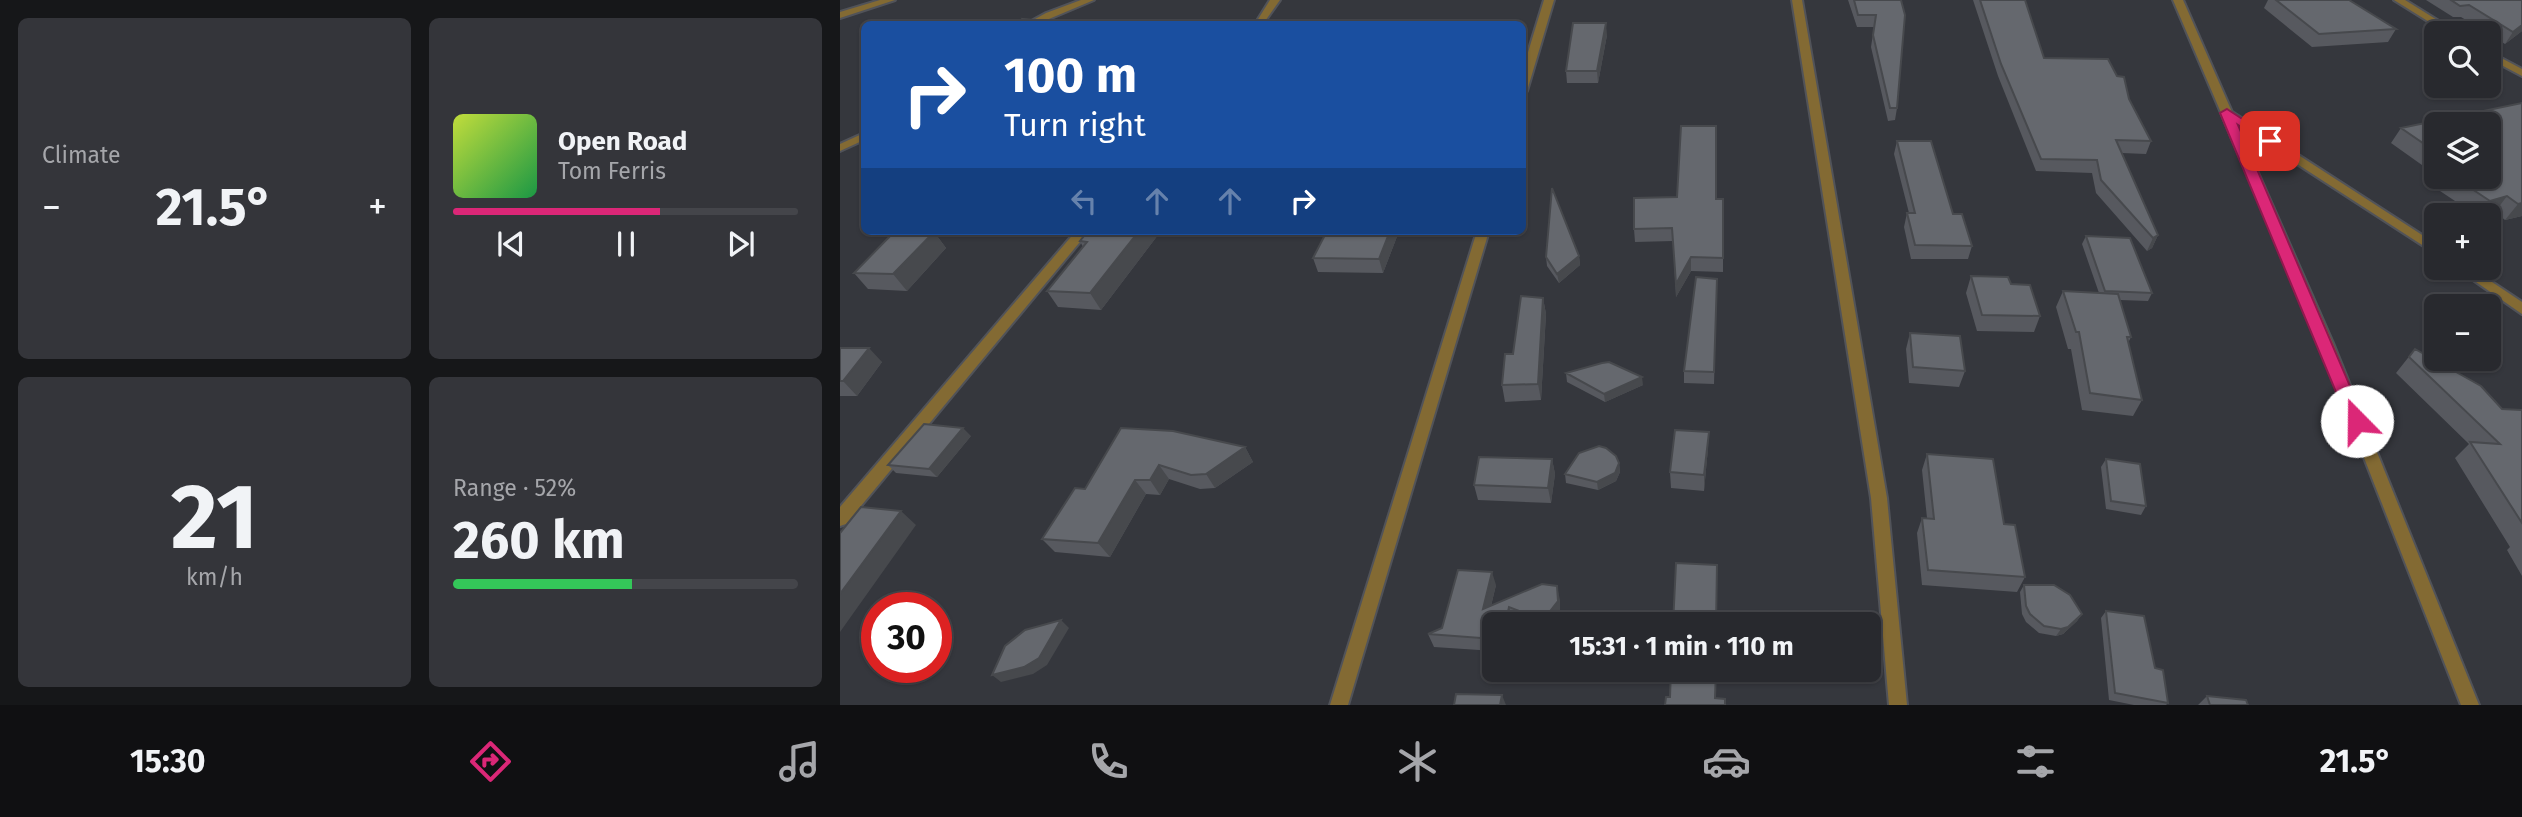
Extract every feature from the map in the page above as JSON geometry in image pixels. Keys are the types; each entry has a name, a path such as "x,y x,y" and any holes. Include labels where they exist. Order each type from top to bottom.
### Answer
{"street":[{"path":"840,15 890,0"},
{"path":"1037,21 1089,0"},
{"path":"1261,21 1275,0"},
{"path":"1526,78 1549,0"},
{"path":"1797,0 1880,498 1898,705"},
{"path":"2178,0 2326,343 2470,705"},
{"path":"2399,0 2434,21"},
{"path":"2501,61 2522,73"},
{"path":"2227,113 2424,242"},
{"path":"840,148 861,138"},
{"path":"840,519 1080,235"},
{"path":"1339,705 1482,235"},
{"path":"2480,280 2522,309"}],"building":[{"path":"1854,0 1901,0 1905,15 1897,108 1890,108 1873,35 1876,15 1858,15"},
{"path":"1980,0 2025,0 2044,58 2108,59 2117,76 2124,77 2129,99 2151,141 2116,140 2158,235 2153,238 2101,180 2097,160 2041,159 2001,64"},
{"path":"2276,0 2349,0 2396,29 2319,34"},
{"path":"2451,0 2522,0 2522,25 2513,32 2501,25 2501,21 2495,21 2469,5 2460,6"},
{"path":"1573,23 1606,23 1597,71 1566,71"},
{"path":"2522,103 2522,203 2518,204 2507,196 2490,201 2472,189 2501,189 2501,112 2478,112"},
{"path":"2424,123 2424,144 2401,128"},
{"path":"1681,126 1716,126 1716,199 1723,199 1723,258 1691,257 1676,284 1672,228 1634,229 1634,198 1677,197"},
{"path":"1897,141 1931,141 1953,214 1962,214 1972,246 1915,245 1907,213 1915,213"},
{"path":"1552,188 1579,256 1557,274 1546,257"},
{"path":"891,235 931,235 893,274 854,273"},
{"path":"1085,235 1136,235 1090,293 1047,291 1087,242 1080,241"},
{"path":"1325,235 1388,235 1379,259 1313,258"},
{"path":"2086,236 2130,238 2152,293 2105,291"},
{"path":"1971,276 2008,277 2011,284 2030,285 2040,316 1982,315"},
{"path":"1696,277 1717,279 1714,372 1684,371"},
{"path":"2063,291 2118,294 2131,337 2127,337 2142,400 2090,393 2079,332 2076,332"},
{"path":"1521,296 1543,298 1538,384 1502,385 1505,354 1513,354"},
{"path":"1910,333 1960,336 1965,371 1913,367"},
{"path":"840,348 869,348 843,381 840,381"},
{"path":"2415,349 2424,354 2424,371 2454,371 2481,386 2502,409 2522,410 2522,523 2470,442 2500,444 2409,357"},
{"path":"1609,362 1642,377 1604,394 1566,373 1602,363"},
{"path":"924,424 963,428 929,469 888,465"},
{"path":"1121,428 1173,431 1245,447 1206,474 1191,475 1159,465 1150,480 1135,480 1098,543 1042,539 1075,488 1085,489"},
{"path":"1675,430 1709,432 1704,475 1670,472"},
{"path":"1599,446 1616,456 1619,463 1615,473 1597,482 1565,474 1579,453"},
{"path":"1927,454 1993,459 2004,524 2015,525 2025,577 1928,570 1922,518 1934,519"},
{"path":"1479,457 1552,459 1548,488 1474,485"},
{"path":"2106,459 2140,464 2146,506 2111,501"},
{"path":"861,507 901,511 840,594 840,533"},
{"path":"1676,563 1717,565 1716,612 1674,612"},
{"path":"1458,570 1492,572 1483,609 1542,584 1557,586 1558,601 1549,612 1522,612 1509,607 1508,612 1482,612 1482,638 1428,634 1442,628"},
{"path":"2024,585 2054,585 2070,595 2082,614 2068,627 2061,629 2044,626 2030,614 2026,606"},
{"path":"2106,611 2144,616 2155,668 2163,670 2168,703 2115,693"},
{"path":"1061,620 1039,658 1024,667 992,675 1005,646 1025,630"},
{"path":"1671,682 1716,682 1715,698 1725,699 1725,705 1665,705 1666,697 1670,697"},
{"path":"1456,694 1502,695 1500,705 1454,705"},
{"path":"2207,696 2246,700 2248,705 2210,705"}],"route":[{"path":"2270,141 2227,113 2357,421"}]}
